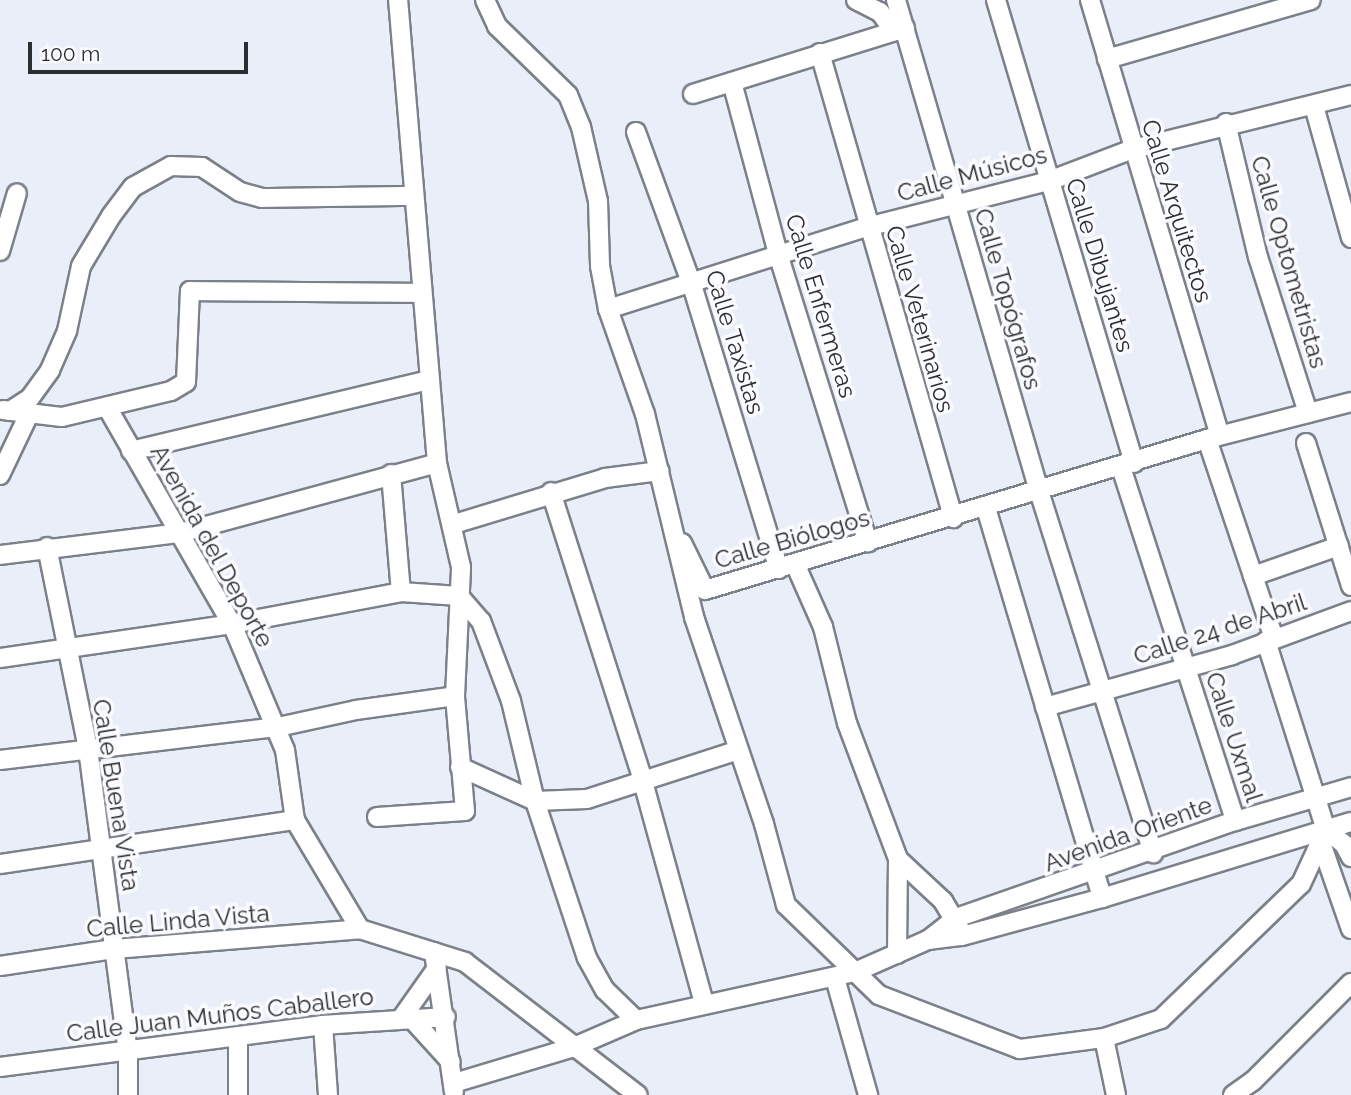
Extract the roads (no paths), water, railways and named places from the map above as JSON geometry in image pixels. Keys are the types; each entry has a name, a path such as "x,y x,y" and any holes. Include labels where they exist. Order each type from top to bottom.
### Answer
{"street":[{"path":"377,817 465,811 455,696 461,567 454,524 437,463 411,196 398,0"},
{"name":"Calle Biólogos","path":"485,0 497,26 568,96 581,127 598,201 600,266 608,309 660,471 670,528 705,590 953,518 1213,437 1351,402"},
{"path":"856,0 880,12 899,30"},
{"name":"Calle Topógrafos","path":"896,0 899,30 954,203 1039,491 1153,853"},
{"name":"Calle Dibujantes","path":"996,0 1185,667"},
{"name":"Calle Arquitectos","path":"1090,0 1351,929"},
{"path":"1107,59 1311,0"},
{"path":"693,94 899,30"},
{"name":"Calle Veterinarios","path":"820,53 867,228 953,518"},
{"name":"Calle Enfermeras","path":"732,82 779,257 868,542"},
{"name":"Calle Músicos","path":"608,309 692,285 867,228 954,203 1049,181 1133,149 1226,123 1314,106 1351,95"},
{"path":"1314,106 1351,238"},
{"name":"Calle Optometristas","path":"1226,123 1258,257 1308,414"},
{"name":"Calle Taxistas","path":"636,132 692,285 787,567 823,627 847,723 898,859"},
{"path":"5,410 30,398 50,370 66,331 81,266 111,216 133,187 171,166 202,167 240,192 262,198 411,196"},
{"path":"0,251 17,193"},
{"path":"5,410 28,416 62,417 171,391 186,382 190,291 421,293"},
{"path":"131,451 429,380"},
{"name":"Avenida del Deporte","path":"107,407 232,624 270,728 285,750 295,820"},
{"path":"0,474 28,416"},
{"path":"1306,443 1351,586"},
{"path":"0,555 47,547 180,533 437,463"},
{"path":"454,524 551,492 605,478 660,471"},
{"path":"391,474 401,592"},
{"path":"551,492 642,778 704,1003"},
{"path":"986,508 1102,898"},
{"path":"670,528 736,751 764,824 786,905 879,995 1020,1049 1104,1038 1161,1019 1301,884 1324,836 1344,844 1351,857"},
{"name":"Calle 24 de Abril","path":"1253,576 1339,546"},
{"name":"Calle Buena Vista","path":"47,547 88,749 128,1051 128,1095"},
{"path":"0,658 232,624 401,592 459,597 481,621 511,701 535,801 587,958 605,990 636,1020"},
{"name":"Calle 24 de Abril","path":"1045,707 1185,667 1351,611"},
{"name":"Calle Uxmal","path":"1185,667 1235,821"},
{"path":"0,760 270,728 356,710 455,696"},
{"path":"460,767 535,801 587,799 642,778 736,751"},
{"name":"Avenida Oriente","path":"454,1089 573,1047 636,1020 855,972 928,940 956,918 1153,853 1235,821 1351,787"},
{"path":"0,864 295,820 360,929 435,960 465,962 638,1095"},
{"name":"Avenida Oriente","path":"928,940 962,936 1102,898 1324,836 1351,822"},
{"path":"898,859 956,918 962,936"},
{"path":"897,954 898,859"},
{"name":"Calle Linda Vista","path":"0,966 114,949 360,929"},
{"path":"435,960 446,1017 454,1089"},
{"path":"435,960 406,1018 451,1062"},
{"path":"835,978 868,1095"},
{"path":"1233,1095 1253,1081 1351,983"},
{"name":"Calle Juan Muños Caballero","path":"0,1067 323,1025 446,1017"},
{"path":"323,1025 328,1095"},
{"path":"238,1037 238,1095"},
{"path":"1104,1038 1116,1095"}]}
